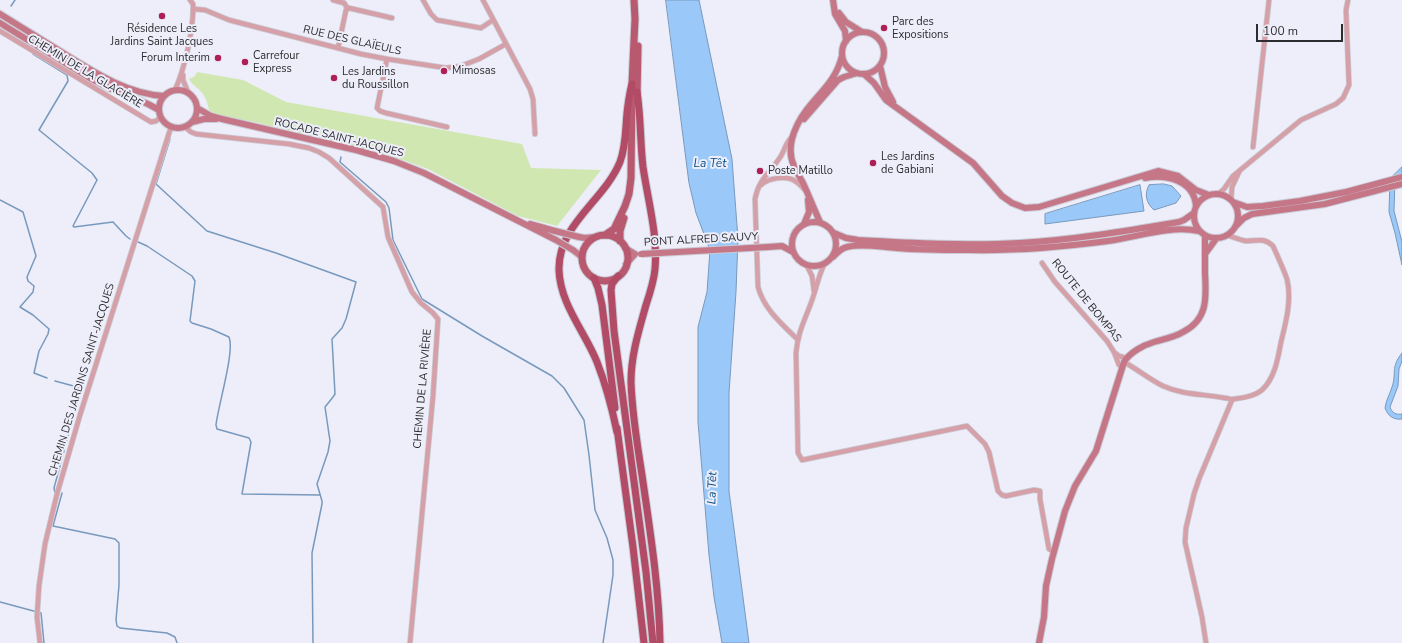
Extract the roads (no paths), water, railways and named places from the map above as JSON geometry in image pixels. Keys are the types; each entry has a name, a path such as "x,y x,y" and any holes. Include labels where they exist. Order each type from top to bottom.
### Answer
{"highway":[{"path":"617,432 596,361 568,305 562,289 559,271 560,256 565,240 577,220 605,188 615,173 624,146 628,105 632,84"},
{"path":"637,92 640,108 643,166 654,237 655,271 638,334 631,381 635,430 655,567 660,620 660,643"},
{"path":"618,276 612,284 611,308 646,572 653,643"},
{"path":"594,278 602,305 644,643"}],"main road":[{"path":"512,217 555,232 585,238 605,235 614,229 625,206 630,178 635,19 634,0"},
{"path":"620,241 621,225 632,197 634,181 638,0"},
{"path":"834,2 838,12 846,22 862,32"},
{"path":"834,2 835,14 845,31 846,41"},
{"path":"0,10 24,29"},
{"path":"0,14 91,70 111,80 150,95 164,96"},
{"path":"0,23 93,80 159,110"},
{"path":"820,222 791,158 790,147 792,137 806,110 832,80 838,70 843,48 850,36 862,32 873,34 881,41 885,55 880,66 870,73 864,74 857,73 847,67 842,56"},
{"path":"880,66 885,87 898,108"},
{"path":"797,127 838,80 857,73"},
{"path":"864,74 874,83 886,100 974,163 1002,196 1012,203 1025,208 1039,207 1158,172 1178,176 1196,190 1209,195"},
{"path":"175,90 188,92 193,96 197,108 197,113 192,122 185,127 180,128 171,127 163,121 159,110 159,105 164,96 175,90"},
{"path":"197,108 211,116 222,119"},
{"path":"192,122 222,119"},
{"name":"ROCADE SAINT-JACQUES","path":"222,119 356,150 394,161 424,173 512,217"},
{"path":"1128,181 1158,176 1176,180 1184,185 1192,193 1196,200 1194,213 1195,225 1205,236 1216,239 1228,235 1244,218 1252,214 1325,204 1380,187 1402,178"},
{"path":"1196,206 1200,201 1209,195 1218,194 1247,207 1324,197 1402,184"},
{"path":"804,224 809,212 808,193"},
{"path":"1232,201 1238,214 1235,228"},
{"path":"834,233 846,238 858,240 966,244 1018,243 1113,234 1179,222 1194,213"},
{"path":"512,217 556,240 582,257"},
{"path":"793,252 782,246 804,224 815,221 820,222 830,228 834,233 837,245 832,257"},
{"path":"793,236 793,252 796,258 808,266 818,266 824,264 840,250 846,247 858,246 915,249 1011,250 1061,247 1114,240 1164,231 1186,229 1199,231"},
{"path":"595,237 586,245 582,257 585,269 594,278 606,281 618,276 623,271 626,264 627,254 620,241 605,235"},
{"path":"1039,643 1044,617 1046,586 1065,511 1075,486 1096,450 1124,362 1138,349 1149,343 1183,332 1192,326 1201,315 1206,299 1205,236"},
{"path":"1206,254 1216,239"},
{"name":"PONT ALFRED SAUVY","path":"638,254 782,246"},
{"path":"625,248 638,254 626,264"}],"street":[{"path":"188,92 183,80 183,70 193,15 193,4 190,0"},
{"path":"333,0 344,3 348,9"},
{"path":"423,0 431,14 437,20 481,28 493,20"},
{"path":"483,0 533,98 534,134"},
{"path":"1253,147 1268,0"},
{"path":"1218,194 1224,189 1233,176 1301,120 1323,111 1336,104 1343,98 1349,85 1346,10 1348,0"},
{"name":"RUE DES GLAÏEULS","path":"193,9 205,10 230,20 338,48 386,59 446,68 461,66 506,44"},
{"path":"348,9 392,18"},
{"path":"338,48 346,10 348,9"},
{"name":"CHEMIN DE LA GLACIÈRE","path":"0,31 151,122 161,118"},
{"path":"386,59 377,108 386,113 447,127"},
{"path":"175,90 183,70"},
{"name":"CHEMIN DES JARDINS SAINT-JACQUES","path":"40,643 37,617 39,586 45,544 57,494 171,127"},
{"name":"CHEMIN DE LA RIVIÈRE","path":"185,127 196,134 289,144 309,148 329,158 383,207 388,237 412,292 438,319 433,396 410,643"},
{"path":"792,137 788,140 781,156 763,179 757,190 755,200 758,287 761,298 769,311 797,339"},
{"path":"1232,201 1232,187 1240,170"},
{"path":"757,190 765,181 772,179 791,179 796,181 808,193"},
{"path":"1235,228 1240,238"},
{"path":"1114,352 1124,362 1163,386 1178,392 1232,400 1251,396 1262,390 1274,373 1289,304 1289,292 1286,279 1273,246 1269,242 1263,239 1244,241 1240,238 1228,235"},
{"name":"ROUTE DE BOMPAS","path":"1042,263 1055,282 1107,341 1114,352 1119,365 1124,362"},
{"path":"824,264 797,339 798,453 802,460 967,426 984,444 989,452 998,491 1002,495 1006,496 1034,490 1040,492 1049,549 1054,552"},
{"path":"808,266 812,276 814,294"},
{"path":"1206,643 1202,617 1185,542 1186,528 1199,479 1232,400"}],"water":[{"name":"La Têt","path":"666,0 699,0 732,159 738,239 729,393 729,491 749,643 722,643 714,597 698,422 698,327 707,292 710,250 696,213 689,183"},
{"path":"1402,167 1402,174 1395,181 1394,211 1402,242 1402,265 1389,212 1390,179"},
{"path":"1164,184 1172,186 1181,196 1176,203 1154,210 1149,204 1146,195 1147,188 1149,185"},
{"path":"1140,185 1144,211 1045,224 1045,214"},
{"path":"1402,353 1398,386 1390,407 1394,413 1402,414 1402,419 1396,419 1391,417 1385,408 1393,382 1396,363"}],"waterway":[{"path":"11,6 15,0"},
{"path":"33,54 67,75 68,81 39,130 92,173 97,180 73,226 113,222 130,239"},
{"path":"170,139 156,184 207,231 276,253 356,282 346,319 342,328 332,339 335,394 325,407 330,441 328,452 317,484 322,504 312,553 313,643"},
{"path":"341,157 340,162 386,202 389,208 393,240 422,299 482,336 552,376 564,388 584,420 595,510 607,538 613,560 613,575 603,643"},
{"path":"0,200 23,212 36,256 27,277 28,281 34,286 33,292 20,307 33,315 49,329 39,351 34,373 47,378"},
{"path":"136,241 147,246 192,276 195,281 190,321 229,337 230,354 216,425 217,429 249,438 251,442 242,494 320,495"},
{"path":"55,381 81,388 54,488 55,493"},
{"path":"62,493 53,526 115,539 119,543 117,626 120,628 167,633 175,637 177,643"},
{"path":"0,602 41,613 44,643"}],"place":[{"name":"Résidence Les Jardins Saint Jacques","path":"162,16"},
{"name":"Parc des Expositions","path":"884,28"},
{"name":"Forum Interim","path":"218,58"},
{"name":"Carrefour Express","path":"245,62"},
{"name":"Mimosas","path":"444,71"},
{"name":"Les Jardins du Roussillon","path":"334,78"},
{"name":"Les Jardins de Gabiani","path":"873,163"},
{"name":"Poste Matillo","path":"760,171"}]}
